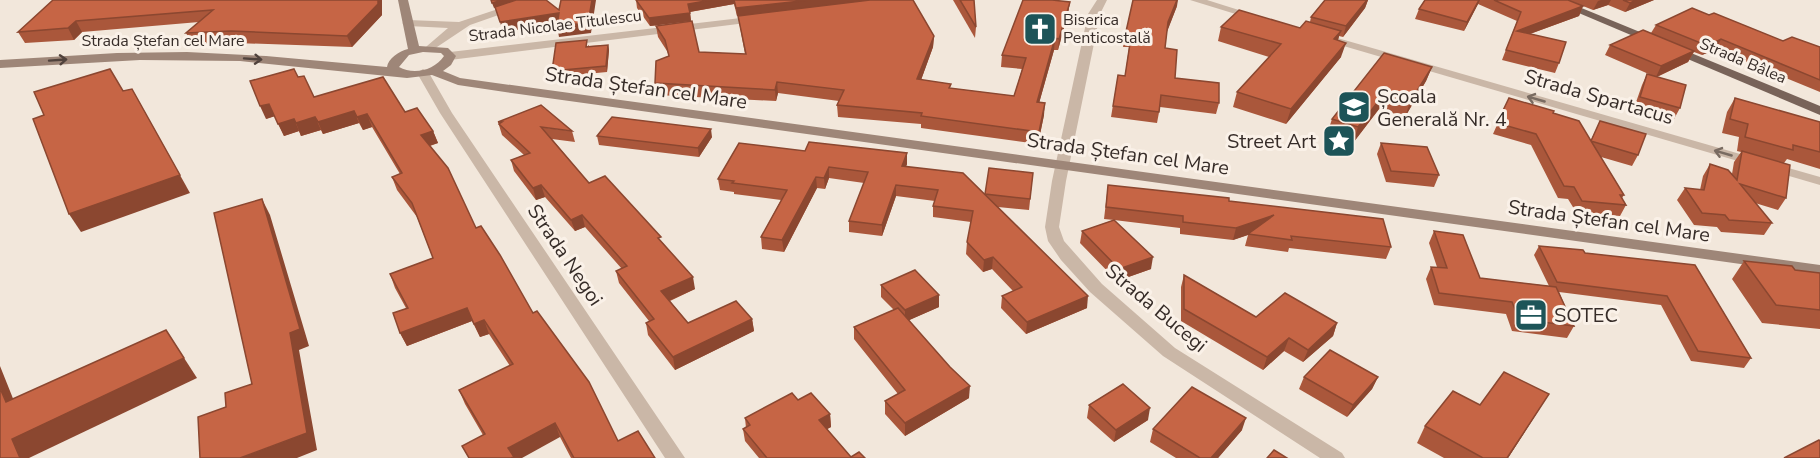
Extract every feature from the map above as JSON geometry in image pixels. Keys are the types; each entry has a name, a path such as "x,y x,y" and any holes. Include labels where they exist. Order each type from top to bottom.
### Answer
{"main road":[{"path":"403,0 414,50"},
{"name":"Strada Bâlea","path":"1553,0 1820,111"},
{"path":"397,72 392,65 394,61 414,50 432,48 444,50 450,56 446,63 427,72"},
{"name":"Strada Ștefan cel Mare","path":"0,64 186,56 270,60 397,72 427,72 470,83 1820,270"}],"street":[{"path":"432,48 440,38 461,25 536,0"},
{"name":"Strada Bucegi","path":"1101,0 1094,14 1062,165 1052,227 1056,241 1066,256 1096,288 1169,352 1335,458"},
{"path":"1195,0 1271,22"},
{"name":"Strada Nicolae Titulescu","path":"450,56 773,17"},
{"path":"408,23 461,25"},
{"name":"Strada Spartacus","path":"1315,35 1820,181"},
{"name":"Strada Negoi","path":"427,72 446,113 675,458"}],"building":[{"path":"53,0 378,0 378,4 347,36 231,31 186,33 213,10 76,21 68,28 18,32"},
{"path":"516,0 546,0 559,10 561,0 592,0 588,23 557,26 559,13 500,22 495,7"},
{"path":"636,0 711,0 688,4 690,13 649,18"},
{"path":"734,0 810,0 736,8"},
{"path":"870,0 913,0 934,36 917,79 951,84 949,88 1014,96 1026,58 1002,55 1023,0 1070,2 1059,39 1055,38 1037,102 1045,103 1039,132 921,116 922,113 837,105 844,90 777,82 775,90 655,83 656,61 669,56 665,40 656,26 692,21 699,52 746,54 738,16"},
{"path":"960,0 974,0 976,27"},
{"path":"1133,0 1177,0 1168,22 1165,48 1177,50 1175,78 1219,83 1219,103 1161,95 1159,112 1113,106 1118,75 1125,76 1131,37 1125,36"},
{"path":"1325,0 1367,0 1346,26 1311,17"},
{"path":"1425,0 1479,0 1467,22 1419,9"},
{"path":"1494,0 1568,0 1583,6 1517,31 1566,42 1559,63 1506,50 1521,12"},
{"path":"1692,8 1709,15 1714,13 1783,41 1792,37 1820,47 1820,80 1721,39 1708,46 1656,25"},
{"path":"1239,10 1300,28 1306,21 1341,31 1334,39 1346,43 1291,109 1237,92 1281,44 1221,27"},
{"path":"1643,30 1694,51 1661,66 1610,45"},
{"path":"587,40 586,47 608,45 606,66 552,71 556,43"},
{"path":"1384,53 1432,67 1410,102 1384,94 1358,127 1332,119"},
{"path":"110,69 123,91 132,89 180,175 69,214 33,119 44,115 34,92"},
{"path":"294,69 298,77 304,76 314,97 383,77 405,112 417,108 433,131 421,135 448,168 476,228 481,226 533,313 537,311 589,382 618,441 638,431 655,458 574,458 555,423 508,448 514,457 469,458 462,446 485,434 459,390 513,364 484,320 474,324 467,308 400,333 393,313 408,308 390,274 433,258 412,203 392,177 402,173 367,114 357,117 354,111 318,122 315,117 296,123 294,119 278,124 269,104 260,106 250,81"},
{"path":"1647,74 1686,85 1680,108 1640,97"},
{"path":"1509,98 1579,121 1624,195 1620,195 1626,205 1582,201 1574,187 1564,186 1536,134 1497,123"},
{"path":"1735,98 1820,122 1820,152 1793,145 1793,150 1745,137 1748,124 1730,119"},
{"path":"541,105 572,131 541,127 589,183 605,176 661,237 658,238 693,277 661,291 688,323 736,301 752,319 673,357 646,323 654,319 616,271 627,266 582,215 571,220 541,185 533,188 511,160 530,153 499,124 502,122 498,122"},
{"path":"612,117 711,129 698,148 597,136"},
{"path":"1600,121 1646,134 1638,155 1591,141"},
{"path":"809,142 907,153 902,166 963,173 1088,296 1027,322 1002,296 1022,287 993,257 984,260 967,242 973,211 933,206 938,190 896,185 882,225 849,221 868,172 829,167 824,178 816,177 782,240 761,237 787,190 718,179 739,143 805,151"},
{"path":"1381,143 1427,147 1439,175 1391,171"},
{"path":"1742,151 1790,165 1786,198 1740,184 1772,223 1729,220 1725,215 1702,213 1685,188 1704,190 1710,164 1728,170 1737,180"},
{"path":"989,168 1033,173 1030,199 985,194"},
{"path":"1108,185 1229,198 1229,201 1383,219 1391,247 1291,236 1292,240 1248,234 1274,215 1236,228 1183,222 1183,216 1106,207"},
{"path":"262,199 300,329 290,333 307,433 240,458 200,458 198,417 226,407 225,393 252,384 214,213"},
{"path":"1114,220 1153,257 1119,269 1082,231"},
{"path":"1434,231 1463,235 1480,278 1556,287 1574,326 1519,319 1512,302 1439,293 1431,267 1447,268"},
{"path":"1539,246 1695,265 1751,358 1698,351 1667,296 1557,282"},
{"path":"1744,261 1792,266 1795,270 1820,273 1820,310 1776,305"},
{"path":"915,270 939,295 905,310 881,285"},
{"path":"1184,275 1256,317 1285,293 1337,323 1308,350 1289,338 1267,357 1184,309"},
{"path":"898,308 950,367 970,386 905,423 885,401 905,390 854,327"},
{"path":"166,330 184,358 12,439 20,458 0,458 0,388 6,402"},
{"path":"1330,350 1378,377 1353,405 1304,377"},
{"path":"1504,372 1549,394 1507,458 1483,458 1425,426 1453,391 1480,405"},
{"path":"1123,384 1150,408 1116,430 1089,405"},
{"path":"1192,387 1246,418 1211,458 1200,458 1153,429"},
{"path":"792,393 798,400 811,393 830,414 819,420 851,457 859,452 865,458 767,458 743,429 750,425 745,418"},
{"path":"1819,440 1820,458 1784,458"},
{"path":"1274,450 1287,458 1267,458"}],"place":[{"name":"Biserica Penticostală","path":"1040,29"},
{"name":"Școala Generală Nr. 4","path":"1354,107"},
{"name":"Street Art","path":"1339,141"},
{"name":"SOTEC","path":"1531,315"}]}
